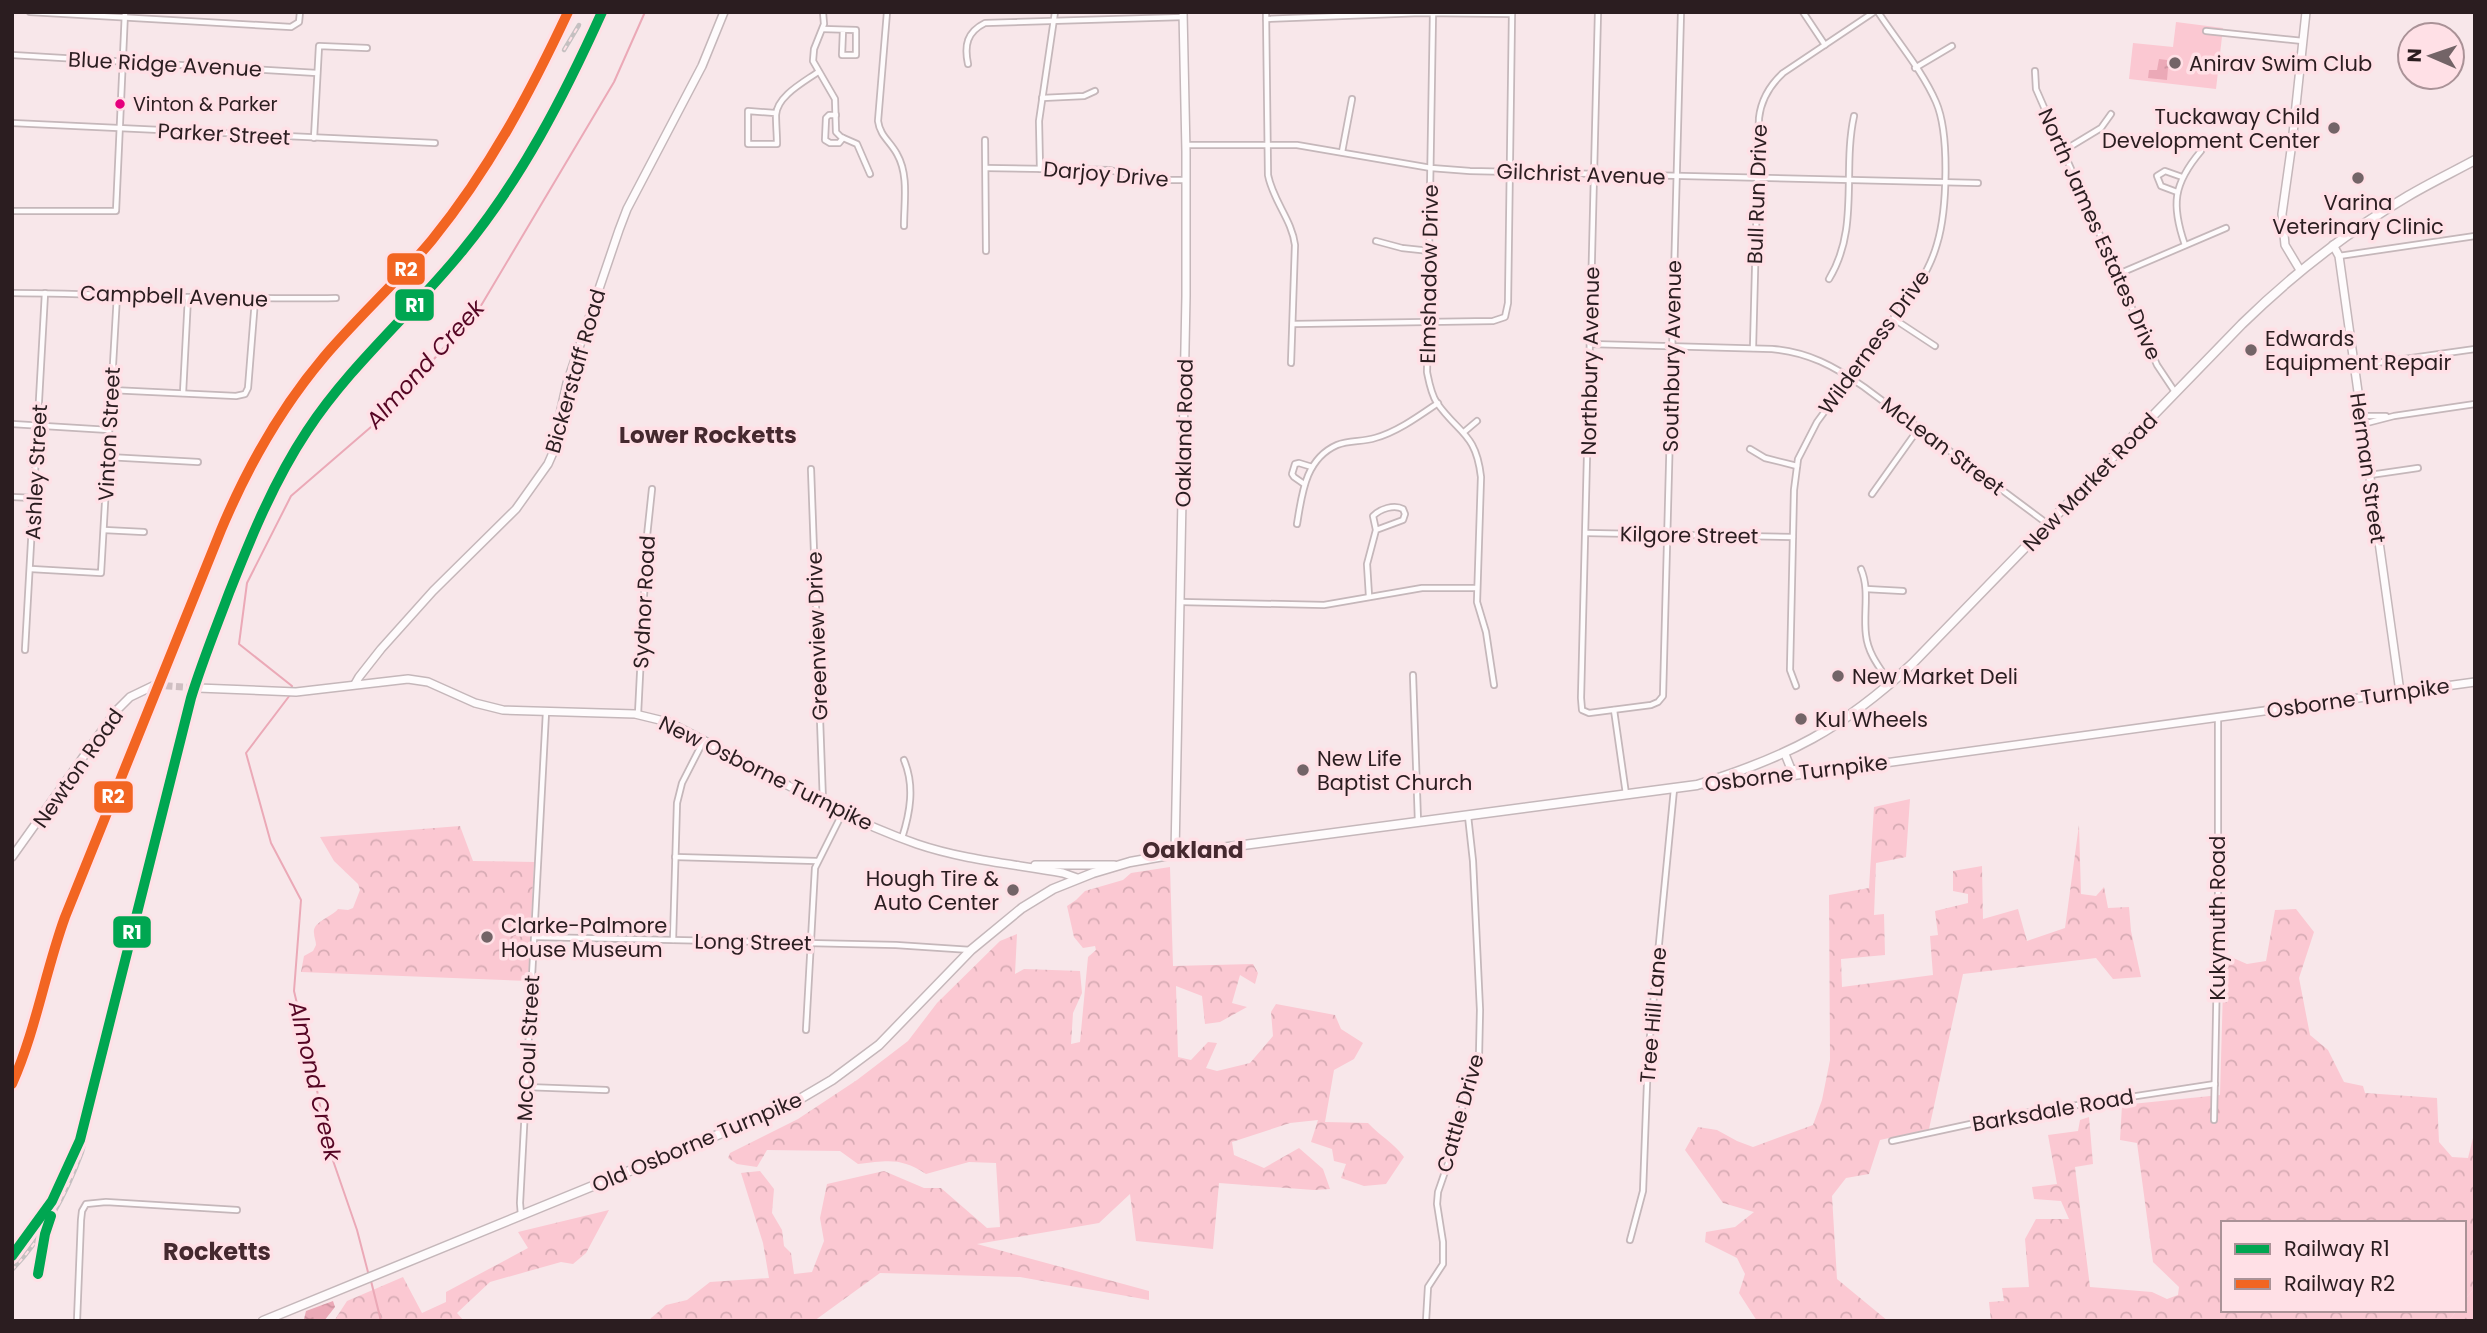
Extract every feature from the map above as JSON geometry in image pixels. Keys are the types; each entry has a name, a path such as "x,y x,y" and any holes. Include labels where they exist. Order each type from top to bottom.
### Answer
{"main road":[{"name":"New Market Road","path":"1697,785 1784,754 1840,723 1891,684 2257,309 2333,245 2406,197 2475,160"},
{"name":"Osborne Turnpike","path":"1118,865 1175,854 1697,785"},
{"name":"Old Osborne Turnpike","path":"263,1321 744,1125 813,1092 879,1045 971,950 1021,908 1077,878 1118,865"}],"street":[{"path":"30,12 125,15 291,27 299,22 300,12"},
{"name":"Bickerstaff Road","path":"355,684 416,610 516,509 548,464 555,448 567,383 627,209 702,66 724,12"},
{"path":"823,12 823,29 813,53 813,61 833,94 836,132 857,144 870,174"},
{"path":"887,12 878,121 881,135 897,154 904,171 904,226"},
{"path":"1040,169 1039,121 1055,12"},
{"path":"1266,12 1267,144 1271,188 1294,238 1291,363"},
{"name":"Northbury Avenue","path":"1598,12 1582,710 1589,713 1614,710"},
{"name":"Southbury Avenue","path":"1614,710 1654,705 1661,700 1664,689 1681,12"},
{"path":"1803,12 1825,45"},
{"name":"Bull Run Drive","path":"1753,348 1759,118 1764,98 1778,78 1876,12"},
{"name":"Wilderness Drive","path":"1796,686 1790,670 1797,466 1812,429 1919,283 1934,252 1942,220 1944,134 1941,114 1932,93 1876,12"},
{"path":"2301,270 2285,245 2282,225 2306,12"},
{"name":"Elmshadow Drive","path":"1433,13 1427,372 1438,403 1475,448 1481,477 1477,602 1486,632 1494,685"},
{"path":"1266,19 1512,13 1508,303 1505,317 1493,321 1293,324"},
{"path":"12,211 116,211 125,15"},
{"path":"968,64 965,51 968,40 982,24 1183,15"},
{"name":"Oakland Road","path":"1175,854 1186,296 1183,15"},
{"path":"823,29 856,30 856,55 842,55 843,30"},
{"path":"2206,31 2303,41"},
{"path":"314,138 319,46 367,48"},
{"path":"1915,68 1952,47"},
{"name":"Blue Ridge Avenue","path":"12,55 317,73"},
{"name":"North James Estates Drive","path":"2035,71 2036,89 2116,275 2160,372 2175,393"},
{"path":"775,113 748,111 748,144 777,144 775,113 791,91 818,72"},
{"path":"1042,98 1084,96 1096,91"},
{"path":"1342,152 1352,99"},
{"path":"2063,151 2101,128 2111,114"},
{"path":"836,115 827,116 825,140 839,143 844,138"},
{"path":"1829,279 1837,266 1848,225 1854,116"},
{"name":"Parker Street","path":"12,123 435,143"},
{"path":"985,140 986,251"},
{"name":"Gilchrist Avenue","path":"1186,145 1297,145 1431,168 1510,172 1978,183"},
{"path":"2185,245 2176,214 2177,192 2182,177 2201,151"},
{"name":"Darjoy Drive","path":"986,168 1110,170 1145,180 1185,180"},
{"path":"2177,192 2161,187 2157,176 2165,171 2182,177"},
{"path":"2116,275 2225,228"},
{"path":"2339,256 2475,236"},
{"path":"1376,241 1402,248 1430,251"},
{"name":"Herman Street","path":"2333,245 2339,256 2399,692"},
{"name":"Campbell Avenue","path":"12,293 255,300 336,298"},
{"name":"Ashley Street","path":"25,650 45,293"},
{"name":"Vinton Street","path":"30,569 101,573 117,295"},
{"path":"183,393 188,297"},
{"path":"111,390 236,396 245,394 248,388 255,300"},
{"path":"1894,319 1935,346"},
{"name":"McLean Street","path":"1590,344 1753,348 1807,355 1850,377 2049,525"},
{"path":"2354,366 2475,349"},
{"path":"1297,524 1304,484 1312,467 1325,453 1338,445 1374,439 1391,432 1438,403"},
{"path":"2362,420 2475,404"},
{"path":"1464,432 1477,421"},
{"path":"12,424 109,430"},
{"path":"1872,494 1919,428"},
{"path":"1750,449 1760,457 1797,466"},
{"path":"108,457 198,462"},
{"path":"1304,484 1292,474 1295,464 1312,467"},
{"path":"2369,475 2418,468"},
{"name":"Greenview Drive","path":"811,469 823,802"},
{"name":"Sydnor Road","path":"638,714 646,536 652,489"},
{"path":"12,498 34,498"},
{"path":"1368,596 1367,564 1376,530 1374,514 1394,507 1403,509 1403,520 1376,530"},
{"path":"104,530 144,532"},
{"name":"Kilgore Street","path":"1586,533 1793,537"},
{"path":"1861,569 1866,589 1865,623 1868,648 1891,684"},
{"path":"1181,602 1316,606 1422,588 1476,588"},
{"path":"1866,589 1903,591"},
{"path":"1413,675 1418,823"},
{"name":"New Osborne Turnpike","path":"198,690 290,692 393,680 421,680 491,708 638,714 659,719 704,740 843,812 902,838 954,855 1021,865 1077,878"},
{"name":"Osborne Turnpike","path":"1697,785 1753,781 2475,682"},
{"name":"Newton Road","path":"12,857 116,711 130,697 154,687"},
{"path":"1614,710 1626,795"},
{"name":"McCoul Street","path":"521,1216 545,712"},
{"name":"Kukymuth Road","path":"2214,1120 2218,717"},
{"path":"673,940 678,794 704,740"},
{"path":"1784,754 1791,769 1810,772"},
{"path":"902,838 910,801 910,779 904,760"},
{"path":"1750,768 1753,781"},
{"name":"Tree Hill Lane","path":"1630,1240 1643,1191 1648,1057 1674,789"},
{"path":"806,1030 813,880 817,861 843,812"},
{"name":"Cattle Drive","path":"1426,1321 1428,1287 1443,1264 1437,1192 1479,1056 1481,1027 1474,861 1468,816"},
{"path":"675,857 817,861"},
{"name":"New Osborne Turnpike","path":"1021,865 1118,865"},
{"path":"1050,871 1057,875 1060,886"},
{"name":"Long Street","path":"535,937 895,945 971,950"},
{"name":"Barksdale Road","path":"1892,1141 2012,1115 2215,1084"},
{"path":"526,1087 606,1090"},
{"path":"77,1321 82,1211 90,1202 237,1210"}],"green space":[{"name":"Anirav Swim Club","path":"2176,22 2223,28 2216,89 2129,79 2133,43 2173,47"},
{"path":"1910,799 1906,857 1876,863 1874,915 1884,914 1885,955 1841,959 1842,987 1933,975 1930,936 1938,935 1935,911 1968,903 1968,894 1953,891 1953,871 1982,866 1983,919 2018,909 2027,941 2065,928 2079,825 2081,894 2096,896 2104,887 2108,908 2129,907 2141,977 2113,979 2096,958 1963,974 1929,1129 1880,1140 1869,1174 1846,1178 1832,1196 1837,1279 1888,1321 1757,1321 1739,1293 1745,1274 1737,1258 1705,1242 1706,1232 1735,1227 1754,1212 1723,1203 1685,1150 1698,1127 1717,1130 1753,1147 1813,1125 1822,1100 1830,1060 1829,895 1869,888 1874,807"},
{"path":"460,826 473,861 534,862 528,981 301,972 304,956 313,951 316,945 316,926 338,909 353,908 360,890 358,884 334,861 320,837"},
{"path":"1170,867 1173,966 1253,964 1258,973 1255,984 1240,975 1232,1003 1247,1007 1220,1022 1205,1024 1202,996 1176,986 1178,1057 1191,1060 1208,1042 1217,1043 1206,1068 1217,1071 1250,1063 1273,1036 1271,1012 1276,1004 1335,1015 1341,1029 1363,1043 1354,1059 1334,1070 1325,1122 1368,1123 1395,1147 1404,1157 1386,1184 1364,1186 1341,1178 1346,1164 1334,1161 1332,1149 1311,1142 1318,1120 1290,1123 1232,1142 1234,1155 1264,1168 1299,1148 1323,1169 1330,1189 1219,1183 1213,1249 1136,1241 1130,1194 1099,1223 977,1244 1149,1291 1149,1300 1020,1277 880,1273 814,1321 648,1321 666,1305 687,1300 710,1282 769,1278 763,1243 741,1173 760,1171 774,1189 772,1213 782,1230 784,1246 791,1253 794,1274 812,1272 824,1241 820,1218 827,1184 884,1171 924,1188 941,1188 987,1228 1000,1227 996,1163 969,1162 926,1174 901,1163 886,1161 858,1164 840,1151 767,1150 757,1167 737,1164 728,1158 730,1153 798,1119 857,1080 908,1041 937,1003 1000,941 1017,934 1015,974 1024,969 1080,971 1082,993 1073,1013 1071,1044 1080,1042 1088,957 1096,950 1095,946 1083,948 1074,937 1067,906 1085,891 1123,880 1131,873"},
{"path":"2296,909 2314,932 2299,978 2310,1035 2328,1050 2344,1082 2363,1086 2365,1093 2437,1098 2439,1142 2452,1157 2468,1158 2475,1130 2475,1287 2466,1298 2466,1221 2221,1221 2221,1312 2456,1312 2449,1321 1991,1321 1989,1302 2004,1301 2002,1288 2029,1287 2025,1239 2036,1219 2069,1219 2061,1201 2034,1199 2032,1187 2057,1184 2048,1135 2078,1131 2080,1120 2089,1117 2093,1164 2075,1167 2090,1287 2152,1292 2167,1299 2178,1295 2179,1287 2153,1262 2137,1143 2120,1140 2122,1105 2220,1095 2224,954 2247,964 2266,961 2275,910"},
{"path":"609,1210 586,1253 573,1264 561,1262 490,1282 457,1313 464,1321 334,1321 347,1301 403,1277 422,1313 446,1302 446,1292 528,1248 518,1232"},
{"path":"2475,1287 2475,1321 2449,1321 2456,1312 2466,1312 2466,1298"}],"water":[{"path":"2159,59 2175,61 2174,69 2168,68 2167,80 2148,78 2149,70 2157,70"},
{"path":"333,1301 335,1307 324,1321 304,1319 306,1311"}],"waterway":[{"name":"Almond Creek","path":"291,690 292,686 239,644 247,583 291,496 386,414 482,304 614,82 645,12"},
{"name":"Almond Creek","path":"290,695 246,753 271,843 301,900 294,991 328,1146 357,1230 369,1276"},
{"name":"Almond Creek","path":"371,1281 381,1321"}],"tunnel":[{"path":"155,685 198,688"}],"railway":[{"path":"564,50 579,25"},
{"path":"12,1270 34,1244 53,1214 82,1152 178,765 184,725"},
{"path":"38,1274 45,1233"}],"rail line":[{"name":"R2","path":"12,1084 28,1043 65,917 221,530 253,462 308,377 432,240 472,186 523,101 568,12"},
{"name":"R1","path":"12,1256 52,1201 80,1140 191,698 229,593 264,510 295,450 324,407 444,273 504,194 557,105 602,12"},
{"name":"R1","path":"38,1274 51,1216"}],"place":[{"name":"Anirav Swim Club","path":"2175,63"},
{"name":"Vinton & Parker","path":"120,104"},
{"name":"Tuckaway Child Development Center","path":"2334,128"},
{"name":"Varina Veterinary Clinic","path":"2358,178"},
{"name":"Edwards Equipment Repair","path":"2251,350"},
{"name":"New Market Deli","path":"1838,676"},
{"name":"Kul Wheels","path":"1801,719"},
{"name":"New Life Baptist Church","path":"1303,770"},
{"name":"Hough Tire & Auto Center","path":"1013,890"},
{"name":"Clarke-Palmore House Museum","path":"487,937"}],"district":[{"name":"Lower Rocketts","path":"708,435"},
{"name":"Oakland","path":"1193,850"},
{"name":"Rocketts","path":"217,1251"}]}
